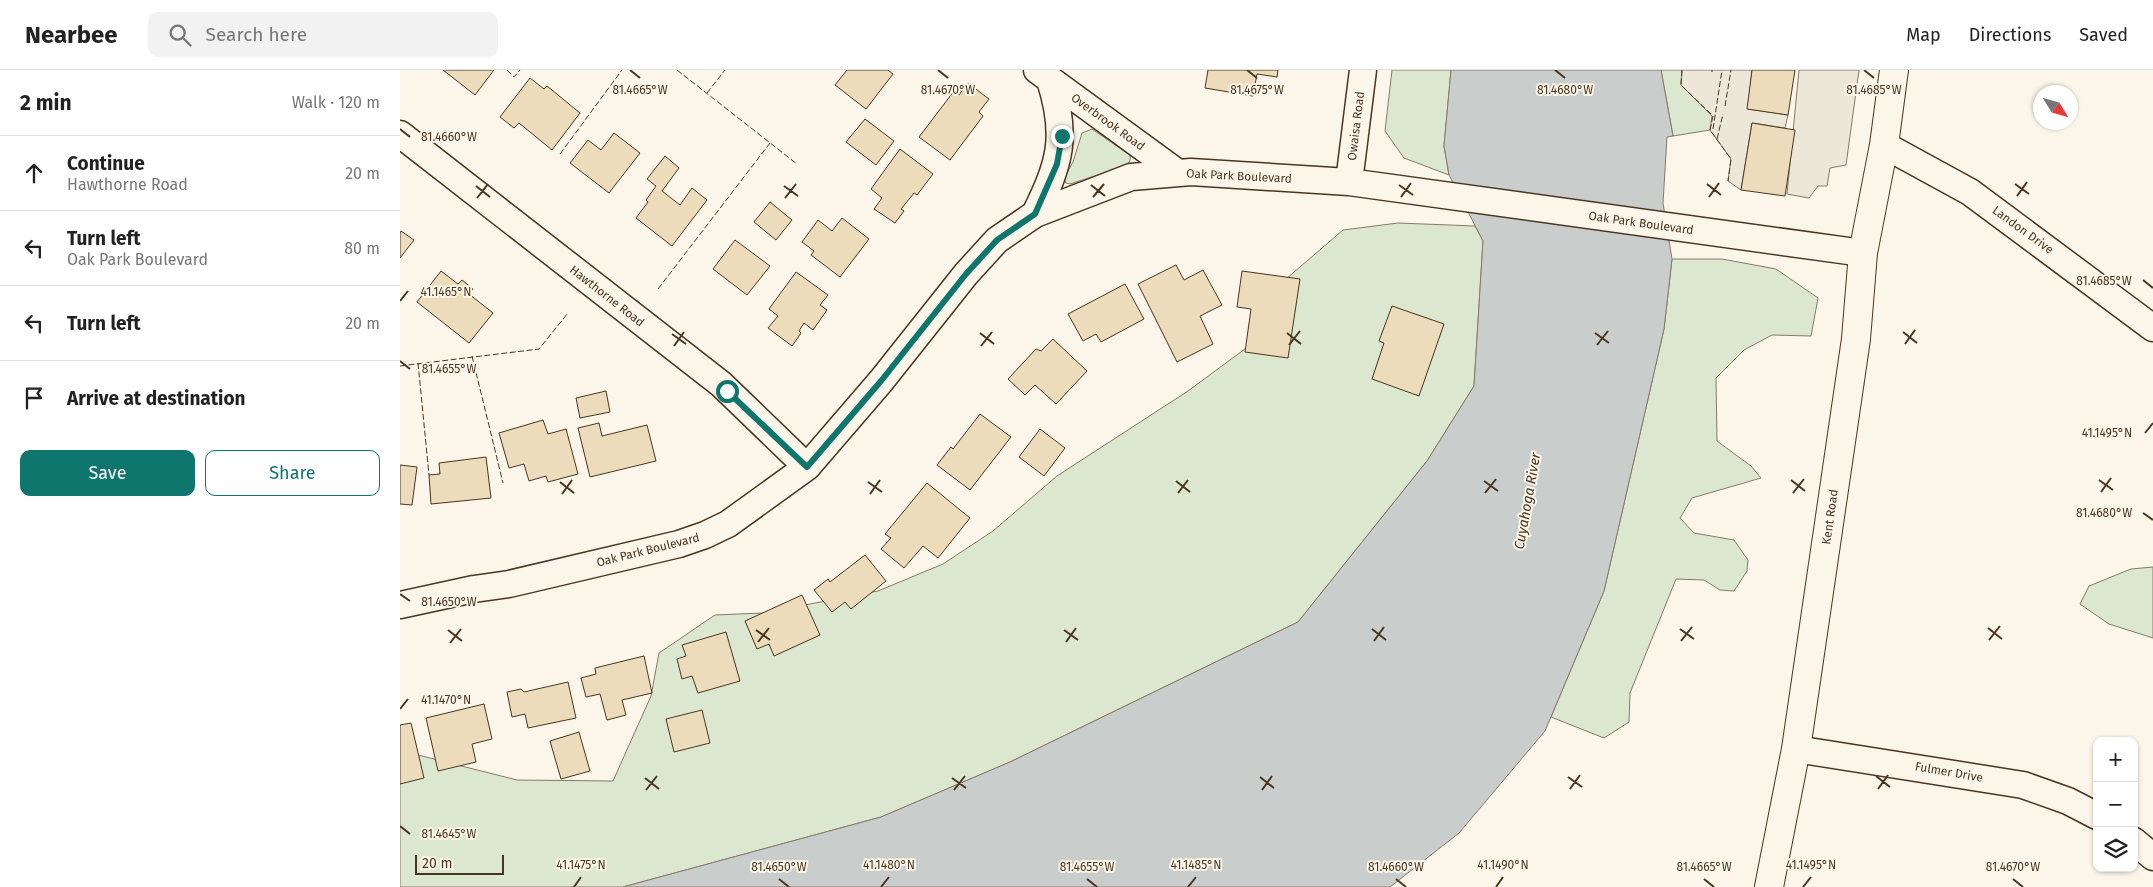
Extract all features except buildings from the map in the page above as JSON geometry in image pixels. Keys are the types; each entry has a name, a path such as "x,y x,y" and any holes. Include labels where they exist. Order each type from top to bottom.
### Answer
{"main road":[{"name":"Kent Road","path":"1769,887 1796,749 1856,339 1863,253 1884,145 1894,70"}],"street":[{"name":"Owaisa Road","path":"1349,182 1363,70"},
{"name":"Overbrook Road","path":"1044,75 1178,173"},
{"path":"1035,214 1057,164 1062,136 1058,104 1044,75"},
{"name":"Hawthorne Road","path":"400,134 721,384 807,467"},
{"name":"Landon Drive","path":"1884,145 1970,192 2153,328"},
{"name":"Oak Park Boulevard","path":"400,605 474,588 509,584 705,535 728,524 807,467 881,381 966,274 997,240 1035,214 1131,177 1178,173 1349,182 1863,253"},
{"name":"Fulmer Drive","path":"1796,749 2023,785 2068,801 2093,814"},
{"path":"2138,844 2153,857"}],"green space":[{"path":"1392,70 1451,70 1444,146 1449,175 1404,158 1385,131"},
{"path":"1661,70 1682,70 1681,85 1713,116 1710,130 1673,136"},
{"path":"1092,129 1130,155 1129,162 1123,167 1070,184 1066,183 1064,178 1073,162 1082,133"},
{"path":"1398,223 1475,226 1483,241 1474,386 1427,461 1298,622 1010,762 881,817 623,887 400,887 400,762 418,755 517,780 613,781 651,696 659,653 715,615 763,613 878,591 943,564 993,531 1057,476 1188,391 1253,343 1279,285 1343,230"},
{"path":"1672,259 1722,259 1776,269 1818,298 1811,336 1772,335 1744,350 1716,378 1717,441 1751,466 1761,478 1692,498 1680,518 1694,533 1734,540 1748,560 1747,571 1734,591 1720,590 1704,580 1676,579 1630,693 1629,722 1604,738 1551,717 1604,591 1664,329"},
{"path":"2153,567 2153,638 2109,624 2080,604 2089,586 2131,569"}],"shaded area":[{"path":"1682,70 1752,70 1748,109 1788,115 1785,128 1752,123 1741,190 1728,181 1731,159 1710,130 1712,116 1681,85"},
{"path":"1799,70 1859,70 1846,165 1830,168 1827,186 1818,186 1809,198 1787,194"}],"water":[{"name":"Cuyahoga River","path":"1451,70 1661,70 1673,136 1667,137 1663,203 1672,259 1664,329 1604,591 1545,731 1459,833 1390,887 623,887 881,817 1010,762 1298,622 1427,461 1474,386 1483,241 1449,175 1444,146"}],"fence":[{"path":"507,70 514,77 520,70"},
{"path":"560,154 622,70"},
{"path":"677,70 797,164"},
{"path":"707,93 725,70"},
{"path":"1682,70 1681,85 1713,116 1710,130 1731,159 1728,181"},
{"path":"1713,129 1722,70"},
{"path":"1725,106 1731,70"},
{"path":"1717,139 1723,114"},
{"path":"658,289 770,143"},
{"path":"400,366 539,349 568,313"},
{"path":"472,356 503,483"},
{"path":"418,363 429,475"}],"route":[{"path":"727,391 807,467 881,381 966,274 997,240 1035,214 1057,164 1062,136"}]}
